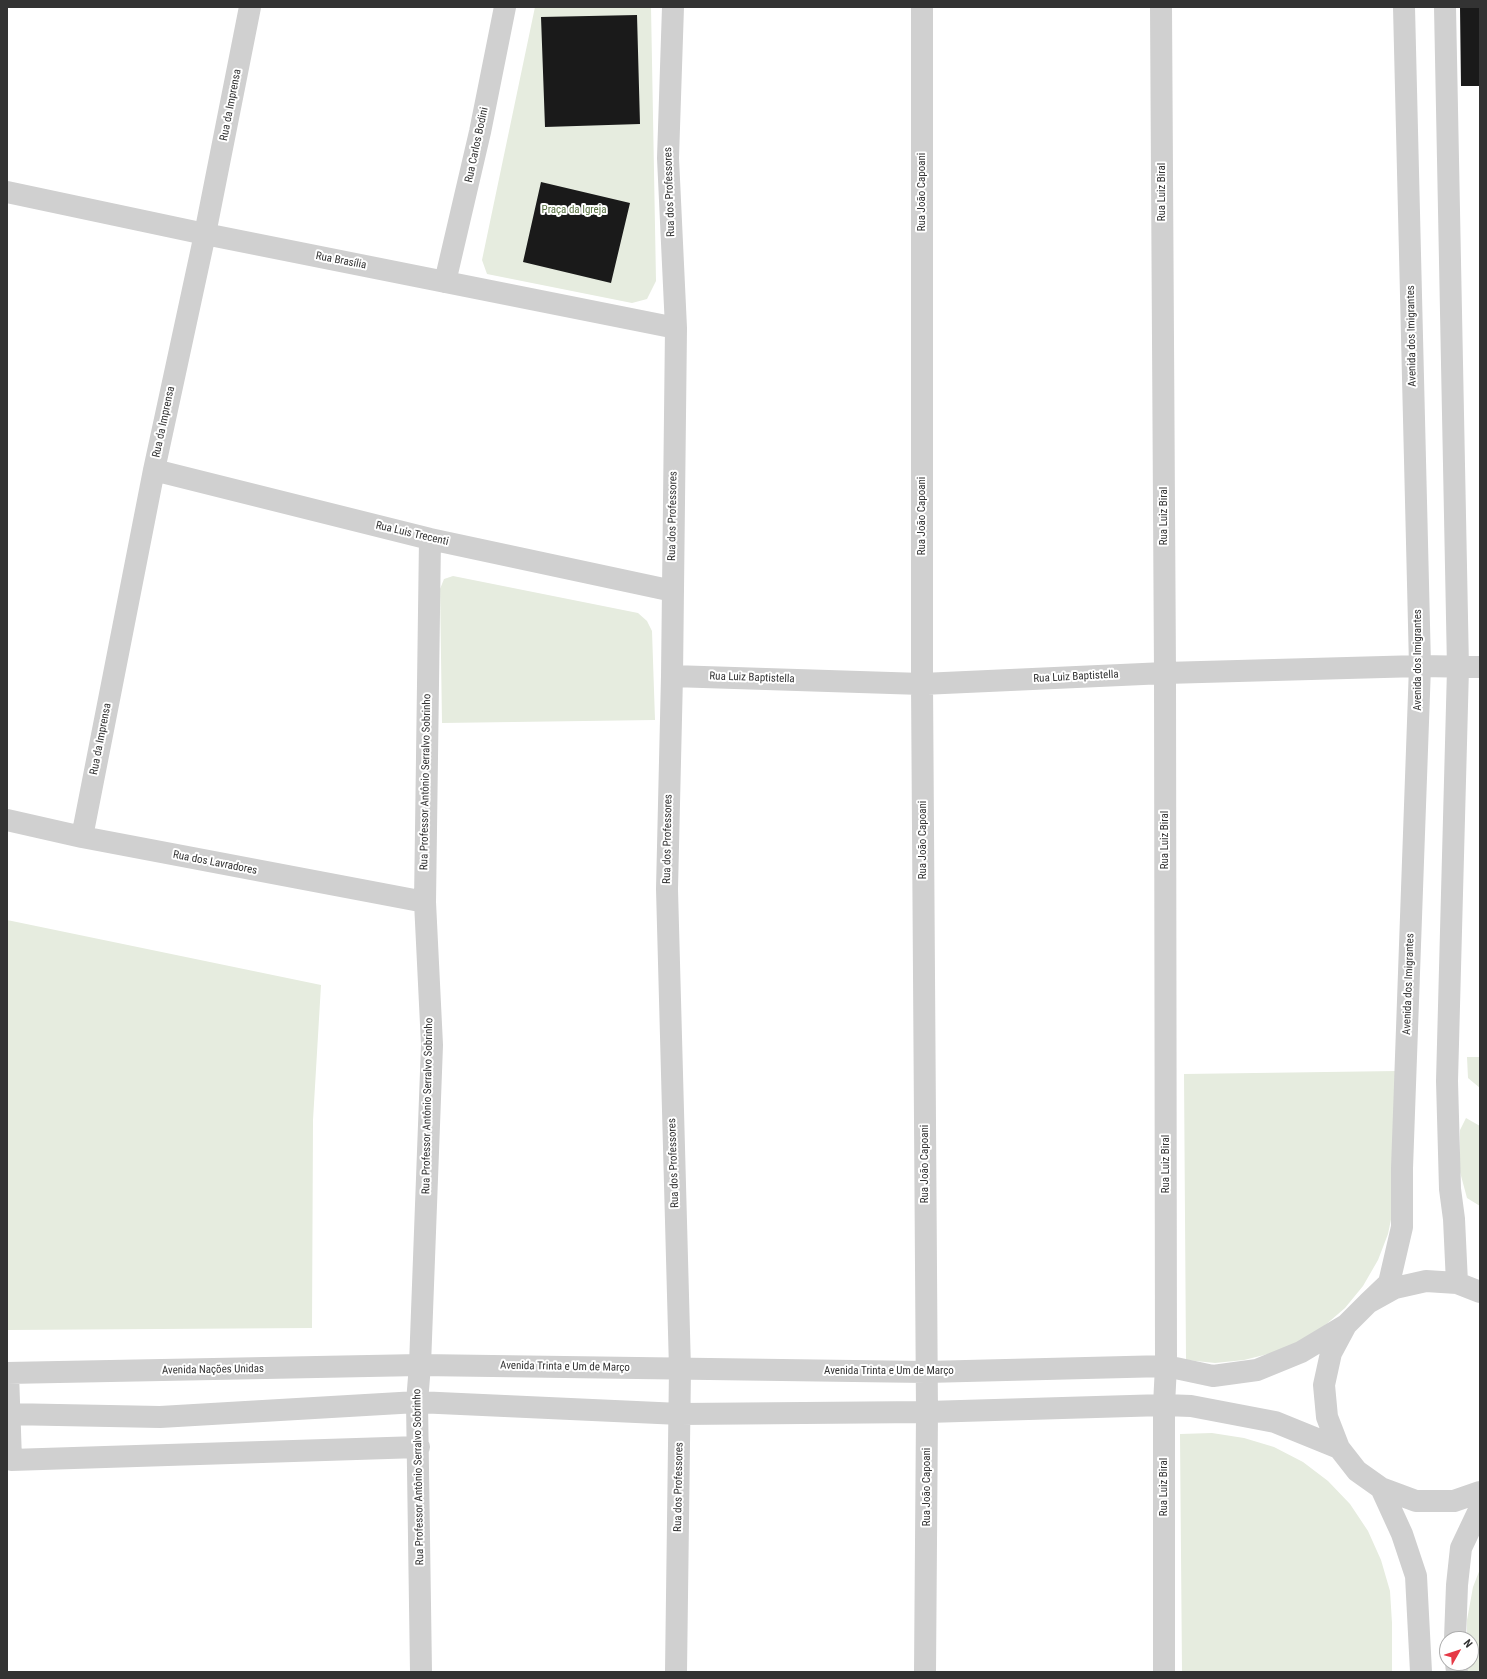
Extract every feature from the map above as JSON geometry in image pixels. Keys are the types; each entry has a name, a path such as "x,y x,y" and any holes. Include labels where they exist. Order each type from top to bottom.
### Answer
{"street":[{"name":"Rua da Imprensa","path":"82,837 154,470 205,234 250,7"},
{"name":"Rua Carlos Bodini","path":"445,282 480,132 505,7"},
{"name":"Rua dos Professores","path":"673,7 668,158 676,328 672,676 667,889 680,1369 676,1672"},
{"name":"Rua João Capoani","path":"922,7 922,684 927,1412 925,1672"},
{"name":"Rua Luiz Biral","path":"1161,7 1165,673 1166,1366 1164,1405 1164,1672"},
{"name":"Avenida dos Imigrantes","path":"1368,1303 1389,1283 1402,1227 1402,1160 1420,666 1404,7"},
{"path":"1445,7 1458,668 1447,1081 1450,1189 1454,1218 1457,1283"},
{"name":"Rua Brasília","path":"7,192 205,234 676,328"},
{"name":"Rua Luis Trecenti","path":"154,470 430,539 672,591"},
{"name":"Rua Professor Antônio Serralvo Sobrinho","path":"421,1672 419,1447 417,1402 420,1365 432,1045 425,902 430,539"},
{"name":"Rua Luiz Baptistella","path":"672,676 922,684 1165,673 1420,666 1458,668 1480,667"},
{"name":"Rua dos Lavradores","path":"7,820 82,837 425,902"},
{"path":"1480,1292 1457,1283 1426,1281 1395,1288 1368,1303 1346,1325 1330,1353 1324,1385 1327,1417 1339,1448 1357,1471 1381,1488 1416,1501 1454,1501 1480,1492"},
{"name":"Avenida Trinta e Um de Março","path":"420,1365 926,1372 1166,1366 1213,1376 1257,1370 1301,1352 1346,1325"},
{"name":"Avenida Nações Unidas","path":"7,1374 420,1365"},
{"path":"7,1374 9,1461 419,1447"},
{"path":"8,1414 160,1417 417,1402 680,1414 927,1412 1164,1405 1191,1406 1275,1422 1339,1448"},
{"path":"1381,1488 1402,1534 1416,1576 1421,1672"},
{"path":"1455,1631 1457,1585 1461,1548 1480,1508"}],"green space":[{"name":"Praça da Igreja","path":"535,7 651,7 656,281 647,299 632,303 487,274 482,260"},
{"path":"453,576 638,613 647,621 652,631 655,720 442,723 440,589 444,579"},
{"path":"7,920 321,985 313,1120 312,1328 7,1330"},
{"path":"1467,1057 1480,1057 1480,1088 1468,1078"},
{"path":"1397,1071 1394,1205 1388,1234 1378,1260 1363,1286 1345,1308 1323,1327 1299,1342 1272,1353 1244,1360 1215,1363 1186,1360 1184,1074"},
{"path":"1466,1118 1480,1126 1480,1206 1467,1198 1460,1172 1460,1130"},
{"path":"1212,1433 1244,1438 1274,1447 1303,1462 1328,1481 1350,1504 1368,1531 1381,1560 1390,1591 1392,1623 1392,1672 1182,1672 1180,1434"},
{"path":"1480,1569 1480,1672 1468,1672 1479,1671 1479,1631 1467,1631 1467,1620 1473,1587"}],"building":[{"path":"1460,7 1480,7 1480,86 1461,86"},
{"path":"637,15 640,124 545,127 541,17"},
{"path":"541,182 630,203 611,283 523,262"}]}
